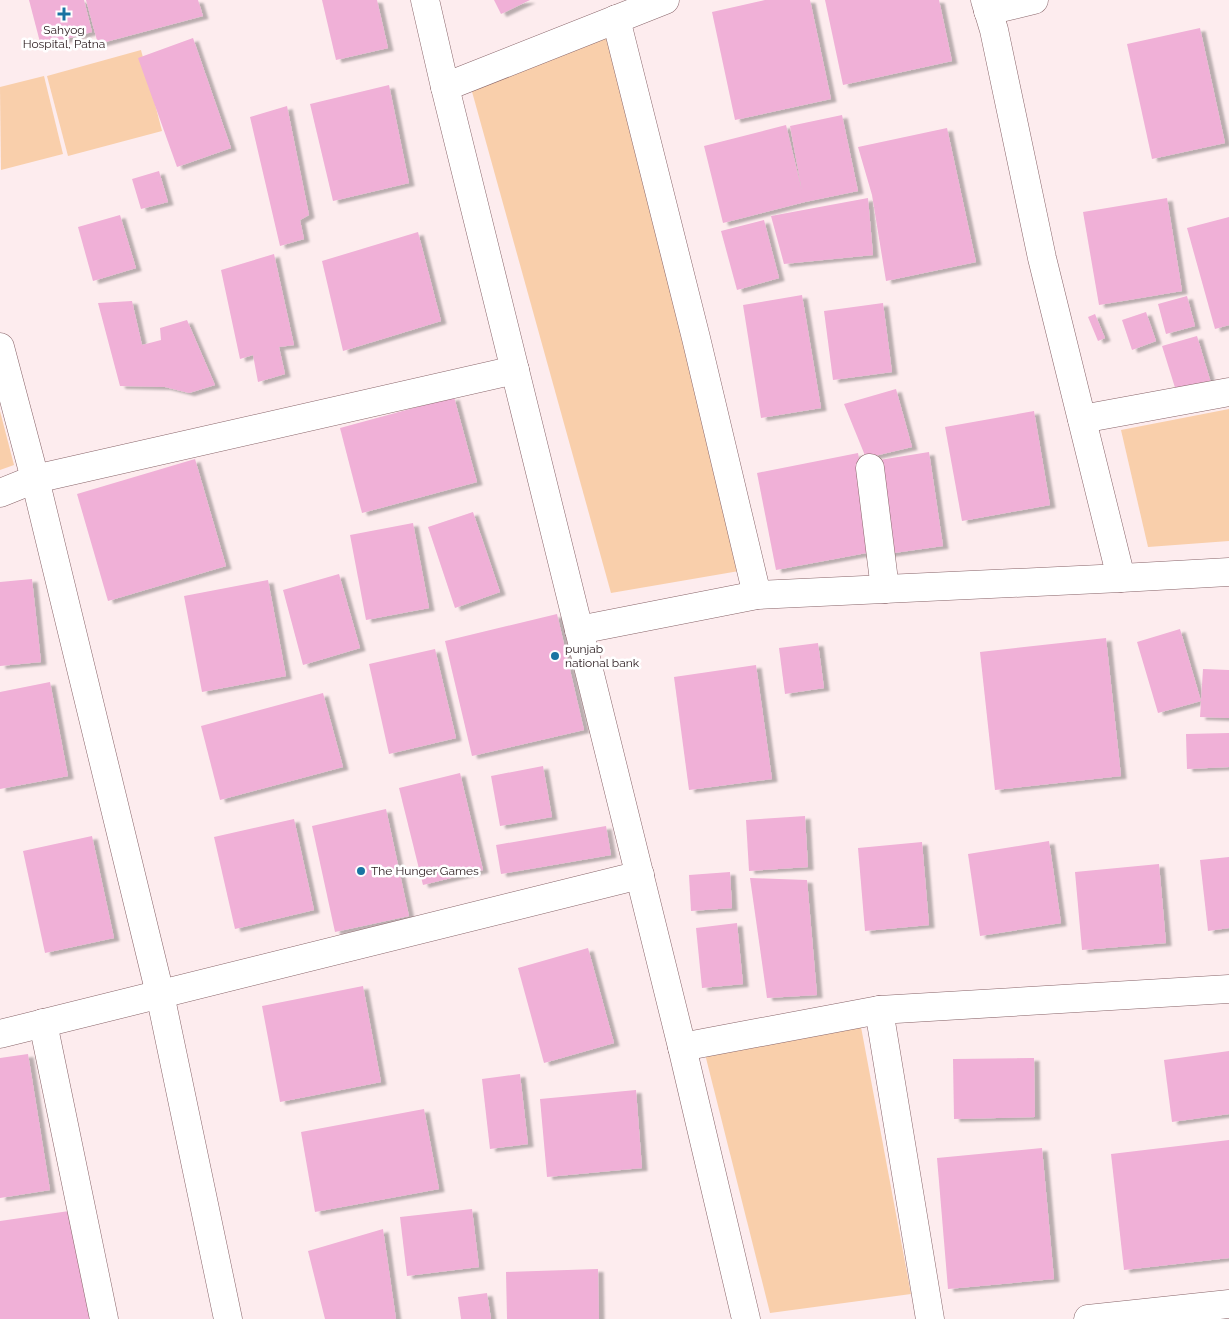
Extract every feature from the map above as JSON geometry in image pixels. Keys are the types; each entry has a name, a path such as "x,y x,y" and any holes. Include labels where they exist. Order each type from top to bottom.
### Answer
{"street":[{"path":"425,0 682,1047 746,1319"},
{"path":"445,87 665,0"},
{"path":"1034,0 987,6 994,30 1042,258 1121,578"},
{"path":"616,20 694,328 757,595"},
{"path":"0,347 35,479 160,994 228,1319"},
{"path":"0,493 35,479 515,370"},
{"path":"1082,418 1229,392"},
{"path":"870,468 885,589"},
{"path":"579,630 757,595 1229,572"},
{"path":"0,1034 640,875"},
{"path":"682,1047 879,1010 1229,988"},
{"path":"879,1010 930,1319"},
{"path":"43,1023 104,1319"},
{"path":"1088,1319 1229,1304"}],"shaded area":[{"path":"610,32 739,571 611,593 471,88"},
{"path":"141,50 162,131 68,156 47,76"},
{"path":"44,76 63,154 1,170 0,87"},
{"path":"1229,409 1229,541 1148,547 1121,430"},
{"path":"0,411 14,465 0,470"},
{"path":"861,1027 911,1294 770,1313 705,1054"}],"building":[{"path":"29,0 84,0 92,32 41,46"},
{"path":"86,0 198,0 203,16 98,44"},
{"path":"322,0 377,0 388,48 336,60"},
{"path":"494,0 530,0 501,14"},
{"path":"765,0 810,0 831,99 735,120 712,12"},
{"path":"825,0 939,0 952,61 843,85"},
{"path":"1200,28 1225,143 1152,159 1127,44"},
{"path":"193,38 231,148 177,167 138,58"},
{"path":"389,85 409,183 333,201 310,104"},
{"path":"287,106 309,215 300,220 304,239 280,246 250,117"},
{"path":"842,115 858,191 805,202 723,223 704,146 786,125 802,191 790,126"},
{"path":"947,128 976,262 886,281 872,195 858,147"},
{"path":"159,171 168,202 141,209 132,179"},
{"path":"868,198 873,255 784,264 771,216"},
{"path":"1167,198 1182,291 1099,305 1083,212"},
{"path":"120,215 136,268 93,281 78,227"},
{"path":"1229,217 1229,325 1215,329 1187,228"},
{"path":"764,220 779,278 737,290 721,231"},
{"path":"418,232 441,321 343,351 322,261"},
{"path":"274,254 294,345 279,347 285,374 258,382 253,355 240,359 221,270"},
{"path":"802,295 821,408 761,418 743,305"},
{"path":"1187,296 1195,326 1166,334 1158,304"},
{"path":"132,301 142,345 161,340 160,328 187,320 215,385 189,393 165,387 120,386 98,303"},
{"path":"883,303 892,372 833,380 824,311"},
{"path":"1146,312 1156,341 1132,350 1122,320"},
{"path":"1095,314 1105,338 1098,341 1088,317"},
{"path":"1197,336 1211,383 1177,394 1162,346"},
{"path":"896,389 912,447 866,458 844,404"},
{"path":"454,397 477,482 362,513 340,428"},
{"path":"1034,411 1050,505 962,521 945,427"},
{"path":"929,452 943,546 887,554 873,461"},
{"path":"858,453 877,551 776,570 757,473"},
{"path":"195,459 226,566 108,601 77,494"},
{"path":"473,512 500,592 455,608 428,527"},
{"path":"413,523 429,608 366,620 350,535"},
{"path":"339,574 360,648 303,665 283,590"},
{"path":"32,579 41,662 0,666 0,582"},
{"path":"268,580 286,676 202,692 184,596"},
{"path":"557,614 584,730 472,756 445,641"},
{"path":"1180,629 1201,701 1158,713 1137,642"},
{"path":"1106,638 1121,776 995,790 980,652"},
{"path":"818,643 824,688 785,694 779,648"},
{"path":"435,649 456,738 389,754 369,664"},
{"path":"756,665 772,779 689,790 674,677"},
{"path":"1203,669 1229,670 1229,718 1200,717"},
{"path":"50,682 68,776 0,789 0,692"},
{"path":"323,693 343,767 220,800 201,726"},
{"path":"1229,733 1229,767 1187,769 1186,734"},
{"path":"543,766 552,817 500,826 491,776"},
{"path":"460,773 483,870 423,885 399,788"},
{"name":"The Hunger Games","path":"386,809 409,916 335,932 312,826"},
{"path":"805,816 808,867 749,871 746,820"},
{"path":"294,819 314,910 235,929 214,837"},
{"path":"606,826 611,855 501,874 496,845"},
{"path":"92,836 114,938 45,953 23,851"},
{"path":"1049,841 1061,923 980,936 968,854"},
{"path":"922,842 929,925 865,931 858,848"},
{"path":"1229,857 1229,928 1208,931 1200,860"},
{"path":"1159,864 1166,943 1082,950 1075,872"},
{"path":"730,872 732,908 691,911 689,875"},
{"path":"750,878 807,880 817,995 767,998"},
{"path":"737,923 743,984 702,988 696,928"},
{"path":"588,948 614,1043 544,1063 518,968"},
{"path":"363,986 381,1082 280,1102 262,1006"},
{"path":"1229,1051 1229,1114 1172,1122 1164,1060"},
{"path":"28,1054 50,1190 0,1198 0,1058"},
{"path":"1034,1058 1035,1117 954,1119 953,1059"},
{"path":"520,1074 528,1144 490,1149 482,1079"},
{"path":"636,1090 642,1168 547,1177 540,1099"},
{"path":"424,1109 439,1189 315,1212 301,1132"},
{"path":"1229,1140 1229,1258 1124,1270 1111,1154"},
{"path":"1042,1148 1054,1279 948,1289 937,1158"},
{"path":"472,1209 479,1267 407,1276 400,1217"},
{"path":"76,1210 92,1319 0,1319 0,1221"},
{"path":"383,1229 396,1319 325,1319 308,1251"},
{"path":"598,1269 599,1319 507,1319 506,1272"},
{"path":"487,1293 491,1319 461,1319 458,1297"}],"place":[{"name":"Sahyog Hospital, Patna","path":"64,14"},
{"name":"punjab national bank","path":"555,656"},
{"name":"The Hunger Games","path":"361,871"}]}
